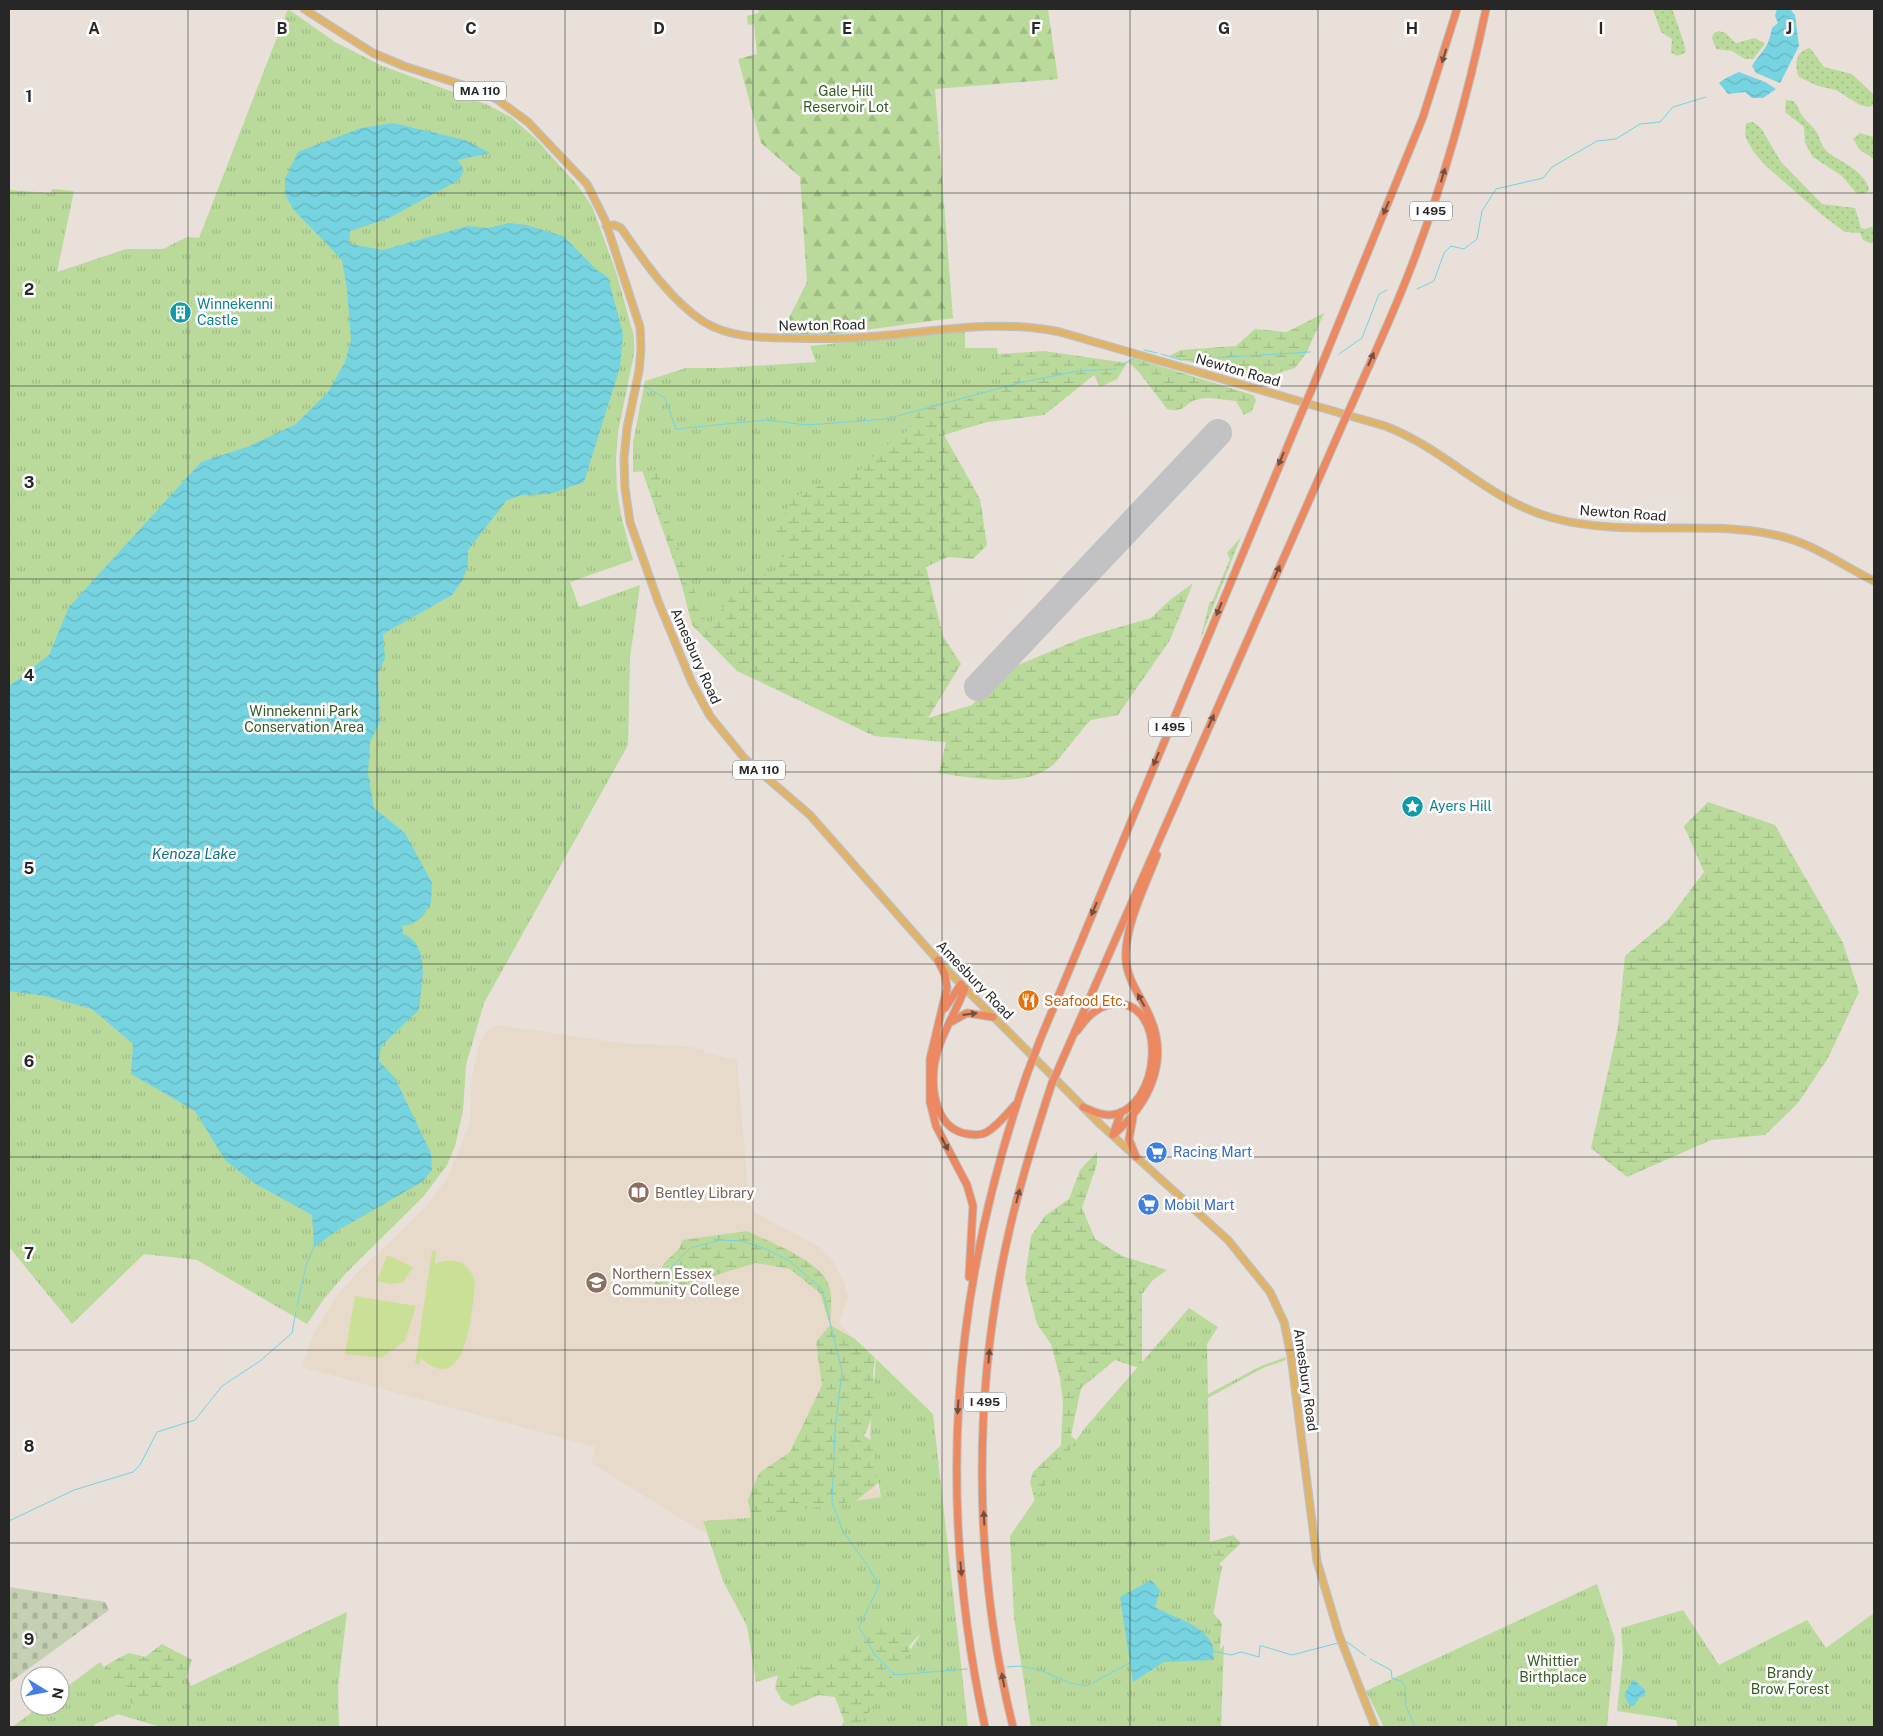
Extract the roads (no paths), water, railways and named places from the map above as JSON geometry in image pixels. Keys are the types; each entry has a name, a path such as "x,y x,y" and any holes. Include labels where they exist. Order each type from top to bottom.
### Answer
{"highway":[{"name":"I 495","path":"985,1727 964,1610 956,1508 957,1420 968,1303 984,1217 998,1162 1040,1040 1424,117 1457,9"},
{"name":"I 495","path":"1013,1727 994,1626 988,1569 983,1468 985,1405 994,1312 1009,1233 1022,1180 1056,1072 1391,316 1428,220 1455,137 1486,9"},
{"path":"1136,1157 1129,1139 1129,1127 1156,1073 1158,1045 1149,1016 1130,978 1126,960 1127,941 1178,797"},
{"path":"938,960 947,981 942,1013 930,1059 930,1102 936,1126 967,1185 973,1206 968,1303"},
{"path":"942,1013 963,986"},
{"path":"963,986 938,1045 934,1069 940,1116 949,1127 967,1134 987,1132 1017,1103"},
{"path":"1065,1051 1092,1012 1103,1006 1120,1004 1136,1012 1151,1034 1153,1063 1142,1092 1121,1112 1113,1135"},
{"path":"948,1024 967,1013 993,1017"},
{"path":"1084,1107 1100,1114 1110,1115 1121,1112"},
{"path":"1113,1135 1133,1116"}],"main road":[{"name":"MA 110","path":"304,9 373,52 404,66 472,88 504,105 528,122 587,184 608,229"},
{"name":"Newton Road","path":"608,229 614,225 621,228 672,293 691,312 706,323 732,333 776,338 829,339 984,325 1047,329 1381,424 1427,446 1499,496 1552,518 1604,527 1733,530 1772,534 1804,545 1874,581"},
{"name":"Amesbury Road","path":"608,229 640,326 641,355 627,428 624,459 625,488 630,522 658,601 692,683 710,716 730,743 810,815 938,960 1084,1107 1228,1240 1254,1269 1280,1310 1286,1329 1315,1552 1339,1635 1375,1727"}],"water":[{"path":"1777,9 1790,9 1795,15 1799,46 1780,83 1756,73 1752,66 1767,45 1772,28 1778,23 1775,16"},
{"path":"1739,72 1765,82 1776,89 1763,98 1752,98 1745,92 1728,94 1719,83"},
{"name":"Kenoza Lake","path":"393,123 465,140 490,153 458,160 464,170 459,180 389,218 350,231 350,244 383,250 468,226 488,228 509,223 526,225 563,236 597,270 608,277 623,334 620,367 584,482 550,494 522,495 507,500 468,550 468,566 462,581 452,595 383,634 385,658 378,674 380,722 370,742 368,774 374,808 405,833 432,883 431,903 423,916 412,924 402,926 403,934 418,947 421,957 423,967 419,1010 381,1046 379,1061 395,1078 431,1153 432,1170 422,1182 335,1232 314,1247 312,1215 254,1183 225,1160 195,1111 131,1074 133,1044 92,1009 45,996 9,991 9,686 49,655 69,607 201,462 250,446 296,424 328,392 345,362 351,340 347,289 342,260 293,209 285,194 285,179 298,152 361,128"},
{"path":"1151,1580 1160,1590 1155,1607 1201,1631 1212,1644 1214,1660 1164,1662 1133,1682 1120,1597"},
{"path":"1633,1679 1645,1690 1645,1695 1639,1698 1634,1706 1630,1706 1624,1695"}],"waterway":[{"path":"1417,289 1434,281 1444,253 1451,246 1464,249 1477,239 1482,211 1496,189 1543,178 1552,167 1597,141 1616,139 1640,124 1660,122 1673,107 1706,97"},
{"path":"1339,354 1362,338 1379,294 1387,290"},
{"path":"1144,350 1157,353"},
{"path":"1161,354 1181,360 1310,352"},
{"path":"1122,365 1134,358"},
{"path":"644,386 665,398 676,429 766,420 807,425 886,419 1019,383 1078,371 1116,369"},
{"path":"667,1272 690,1248 720,1240 742,1241 766,1249 788,1260 822,1289 842,1371 835,1430 832,1503 843,1531 879,1586 859,1627 875,1655 895,1675 967,1669"},
{"path":"297,1306 306,1266 314,1247"},
{"path":"9,1521 74,1490 133,1472 140,1465 157,1432 195,1420 222,1386 260,1361 292,1333 296,1311"},
{"path":"1347,1642 1366,1656"},
{"path":"1213,1651 1231,1655 1241,1652 1259,1657 1260,1646 1262,1646 1292,1655 1338,1643"},
{"path":"1370,1659 1391,1670 1392,1678 1401,1681 1405,1686 1406,1706 1415,1727"},
{"path":"1007,1667 1019,1666 1040,1670 1070,1683 1087,1686 1131,1662"}],"place":[{"name":"Winnekenni Castle","path":"181,312"},
{"name":"Ayers Hill","path":"1413,806"},
{"name":"Seafood Etc.","path":"1028,1001"},
{"name":"Racing Mart","path":"1157,1152"},
{"name":"Bentley Library","path":"639,1193"},
{"name":"Mobil Mart","path":"1148,1205"},
{"name":"Northern Essex Community College","path":"596,1282"}],"park label":[{"name":"Gale Hill Reservoir Lot","path":"846,99"},
{"name":"Winnekenni Park Conservation Area","path":"304,720"},
{"name":"Whittier Birthplace","path":"1553,1669"},
{"name":"Brandy Brow Forest","path":"1790,1682"}]}
